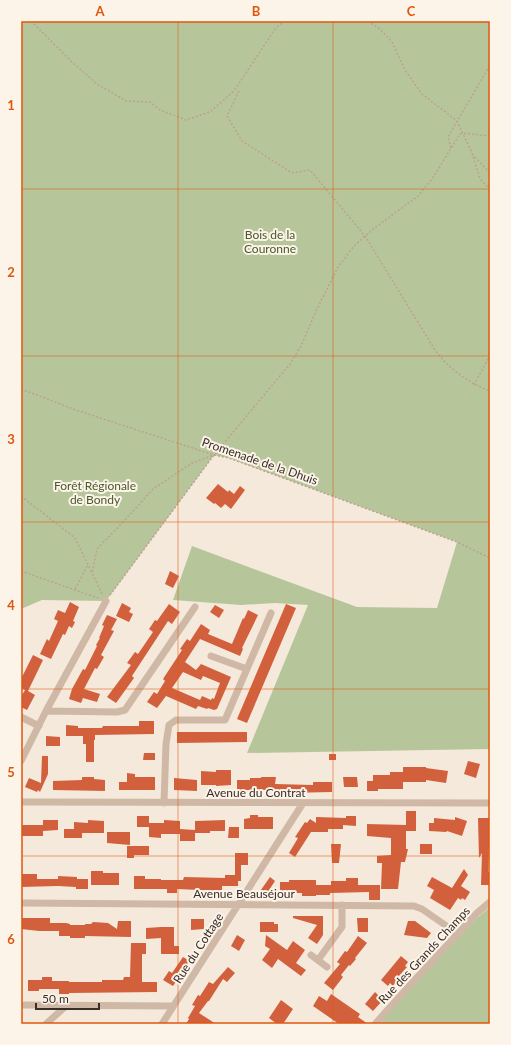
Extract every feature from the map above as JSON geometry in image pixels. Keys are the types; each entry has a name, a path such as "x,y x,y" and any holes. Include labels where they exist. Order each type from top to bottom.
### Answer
{"street":[{"path":"21,761 46,711 106,601"},
{"path":"46,711 118,712 125,710 195,607"},
{"path":"164,803 166,744 169,725 176,720 225,720 271,613"},
{"path":"211,656 247,669"},
{"path":"24,718 39,726"},
{"name":"Avenue du Contrat","path":"21,802 490,803"},
{"name":"Rue du Cottage","path":"162,1024 303,803"},
{"name":"Rue des Grands Champs","path":"375,1024 476,913 490,902"},
{"name":"Avenue Beauséjour","path":"21,903 414,906 422,909 458,934"},
{"path":"318,960 342,927 342,905"},
{"path":"311,955 327,967"},
{"path":"21,1005 173,1006"},
{"path":"46,1024 67,1005"}],"path":[{"path":"31,21 71,61 97,84 126,101 150,102 160,110 186,120 210,112 234,91 275,29 284,21"},
{"path":"368,21 380,29 392,42 406,70 422,94 457,121 472,153 480,179 490,189"},
{"path":"450,148 448,137 490,65"},
{"path":"239,91 227,116 242,141 292,173 310,170 365,236 434,350 444,362 474,385 490,391"},
{"path":"106,601 214,455 290,364 301,346 316,310 338,267 354,246 418,196 432,179 460,134 468,132 486,136 490,135"},
{"path":"472,153 490,173"},
{"path":"474,385 490,355"},
{"name":"Promenade de la Dhuis","path":"21,389 76,410 214,455 229,458 390,516 457,542 490,558"},
{"path":"92,573 97,549 153,488 192,463 214,455"},
{"path":"21,496 75,538 106,601"},
{"path":"75,589 88,565"},
{"path":"21,571 106,601"}],"green space":[{"name":"Bois de la Couronne","path":"21,21 490,21 490,749 247,753 308,605 275,603 241,605 173,600 192,546 357,607 437,608 457,542 229,458 214,455 106,601 42,600 21,609"},
{"path":"490,907 490,1024 379,1024 411,987 476,919"}],"building":[{"path":"218,484 228,492 229,490 234,494 240,486 245,490 231,509 225,504 221,508 206,498"},
{"path":"170,571 179,576 173,588 165,584"},
{"path":"70,602 79,607 73,621 75,622 72,628 69,626 65,635 63,634 51,659 40,654 47,639 49,641 58,621 54,619 58,610 65,613"},
{"path":"122,603 131,608 129,612 133,614 129,622 116,616"},
{"path":"169,604 180,612 172,624 168,621 132,676 134,678 116,703 107,697 131,665 127,663 135,652 138,654 153,632 149,629 155,620 157,621"},
{"path":"286,604 296,608 247,723 237,719"},
{"path":"215,605 224,610 219,618 210,612"},
{"path":"248,610 258,615 242,648 243,649 240,656 200,639 185,662 196,670 201,664 231,677 217,709 207,709 198,706 196,709 166,696 157,708 147,702 154,692 157,694 165,681 163,679 182,650 180,649 187,639 190,641 201,624 210,630 208,634 232,644 243,618 244,619","holes":["183,672 201,680 203,676 220,683 214,699 212,698 211,700 202,696 200,700 172,688"]},
{"path":"107,615 117,619 111,630 114,631 101,655 104,657 97,669 95,668 84,689 100,694 97,702 83,698 81,703 69,699 72,689 83,669 85,670 97,646 96,645 104,626 102,625"},
{"path":"33,655 43,660 28,691 35,695 27,710 21,707 21,697 25,690 21,688 21,679"},
{"path":"139,721 154,721 154,734 95,735 94,762 86,762 86,744 83,744 83,736 66,736 66,725 78,726 78,728 139,726"},
{"path":"177,732 247,732 247,742 177,743"},
{"path":"46,736 60,737 60,746 46,746"},
{"path":"144,753 155,753 155,760 143,760"},
{"path":"329,754 336,754 336,760 329,760"},
{"path":"42,756 48,756 48,774 40,792 38,790 37,792 25,787 29,778 41,783"},
{"path":"468,761 480,764 476,778 464,774"},
{"path":"403,767 426,767 448,771 446,783 426,780 426,782 403,782 403,789 378,789 378,791 367,791 367,781 373,781 373,775 390,775 390,772 403,772"},
{"path":"216,770 231,770 231,785 201,785 201,771 216,772"},
{"path":"127,773 135,774 135,777 155,777 155,790 119,790 119,782 127,782"},
{"path":"82,777 94,777 94,779 105,780 105,791 53,790 53,781 82,780"},
{"path":"276,777 275,784 313,785 313,782 332,782 332,792 286,793 269,792 269,790 237,790 237,780 250,780 250,778"},
{"path":"343,777 357,777 358,787 344,787"},
{"path":"174,778 197,780 197,791 174,790"},
{"path":"406,811 416,811 416,831 406,831 406,849 408,849 405,862 401,862 398,889 381,889 382,863 377,863 377,856 391,855 391,838 367,836 367,824 406,825"},
{"path":"250,815 258,815 258,817 273,817 273,829 244,829 244,819 250,818"},
{"path":"137,816 149,816 149,827 137,827"},
{"path":"346,816 356,816 356,826 343,825 343,829 328,829 328,832 311,832 295,857 289,853 298,838 295,837 305,822 307,823 310,819 316,823 316,817 346,818"},
{"path":"455,817 467,821 462,836 447,831 429,831 429,823 434,823 434,818 455,820"},
{"path":"478,818 490,818 488,872 490,872 490,885 481,885 482,853 479,858"},
{"path":"43,820 58,820 58,830 43,831"},
{"path":"88,820 104,821 104,833 82,833 82,838 64,838 64,829 74,829 74,822 88,823"},
{"path":"164,820 180,821 180,829 195,830 195,821 225,820 225,831 195,833 195,841 180,841 180,834 161,834 161,838 149,837 149,823 164,823"},
{"path":"21,825 43,825 43,836 21,836"},
{"path":"229,827 239,827 239,838 228,838"},
{"path":"107,832 130,832 130,845 107,843"},
{"path":"331,844 341,844 339,863 332,863"},
{"path":"420,844 432,844 432,854 420,854"},
{"path":"127,846 149,846 149,855 134,855 134,858 127,858"},
{"path":"235,853 248,853 248,865 241,865 241,881 238,881 238,886 222,886 222,891 177,889 177,893 167,893 167,889 134,889 134,876 145,876 145,879 183,880 184,877 225,878 225,875 235,875"},
{"path":"464,869 468,875 461,886 470,892 465,900 458,898 450,910 430,898 434,890 427,886 432,877 452,888"},
{"path":"91,871 119,873 119,885 91,885"},
{"path":"21,874 37,874 37,879 58,879 58,876 88,879 88,889 58,886 21,887"},
{"path":"270,877 275,881 264,898 256,897"},
{"path":"346,878 358,878 358,885 380,885 380,900 369,900 369,892 330,893 330,895 316,896 302,896 302,893 280,893 280,882 289,882 289,880 316,880 316,885 331,885 331,881 346,881"},
{"path":"293,916 323,916 323,935 317,944 308,938 317,925 293,918"},
{"path":"21,918 50,918 50,923 66,923 70,925 85,925 93,922 108,923 117,929 118,921 131,921 131,937 85,936 85,938 70,938 70,936 59,936 59,931 21,929"},
{"path":"357,918 368,918 368,932 358,932"},
{"path":"191,919 204,919 204,929 191,930"},
{"path":"408,921 415,921 431,933 427,938 404,935"},
{"path":"260,922 274,922 274,924 278,924 278,932 260,932"},
{"path":"174,927 174,946 179,946 179,954 161,954 161,938 146,939 146,928"},
{"path":"237,935 245,940 239,951 231,946"},
{"path":"266,935 287,950 293,941 305,950 296,963 306,970 301,976 278,959 272,968 262,960 270,949 265,946"},
{"path":"358,936 367,943 355,958 356,959 341,975 343,977 333,990 324,983 340,964 337,962 345,951 347,952"},
{"path":"131,943 146,943 146,954 142,954 142,982 157,982 157,992 59,994 59,989 39,989 39,991 28,991 28,980 42,980 42,977 52,977 52,981 102,982 102,980 123,980 124,977 130,977"},
{"path":"401,956 408,962 405,966 407,967 398,977 399,978 393,986 390,983 388,986 381,980"},
{"path":"183,957 190,961 173,986 163,980 169,971 172,973"},
{"path":"228,967 235,973 227,982 223,979 209,1001 199,1013 216,1024 186,1024 195,1006 192,1005 198,995 200,996 209,982 213,984"},
{"path":"375,992 383,1000 373,1011 365,1004"},
{"path":"331,994 360,1014 358,1017 368,1024 339,1024 313,1006 319,996 327,1001"},
{"path":"281,1000 293,1009 283,1024 277,1024 269,1018"}],"park label":[{"name":"Forêt Régionale de Bondy","path":"95,492"}]}
